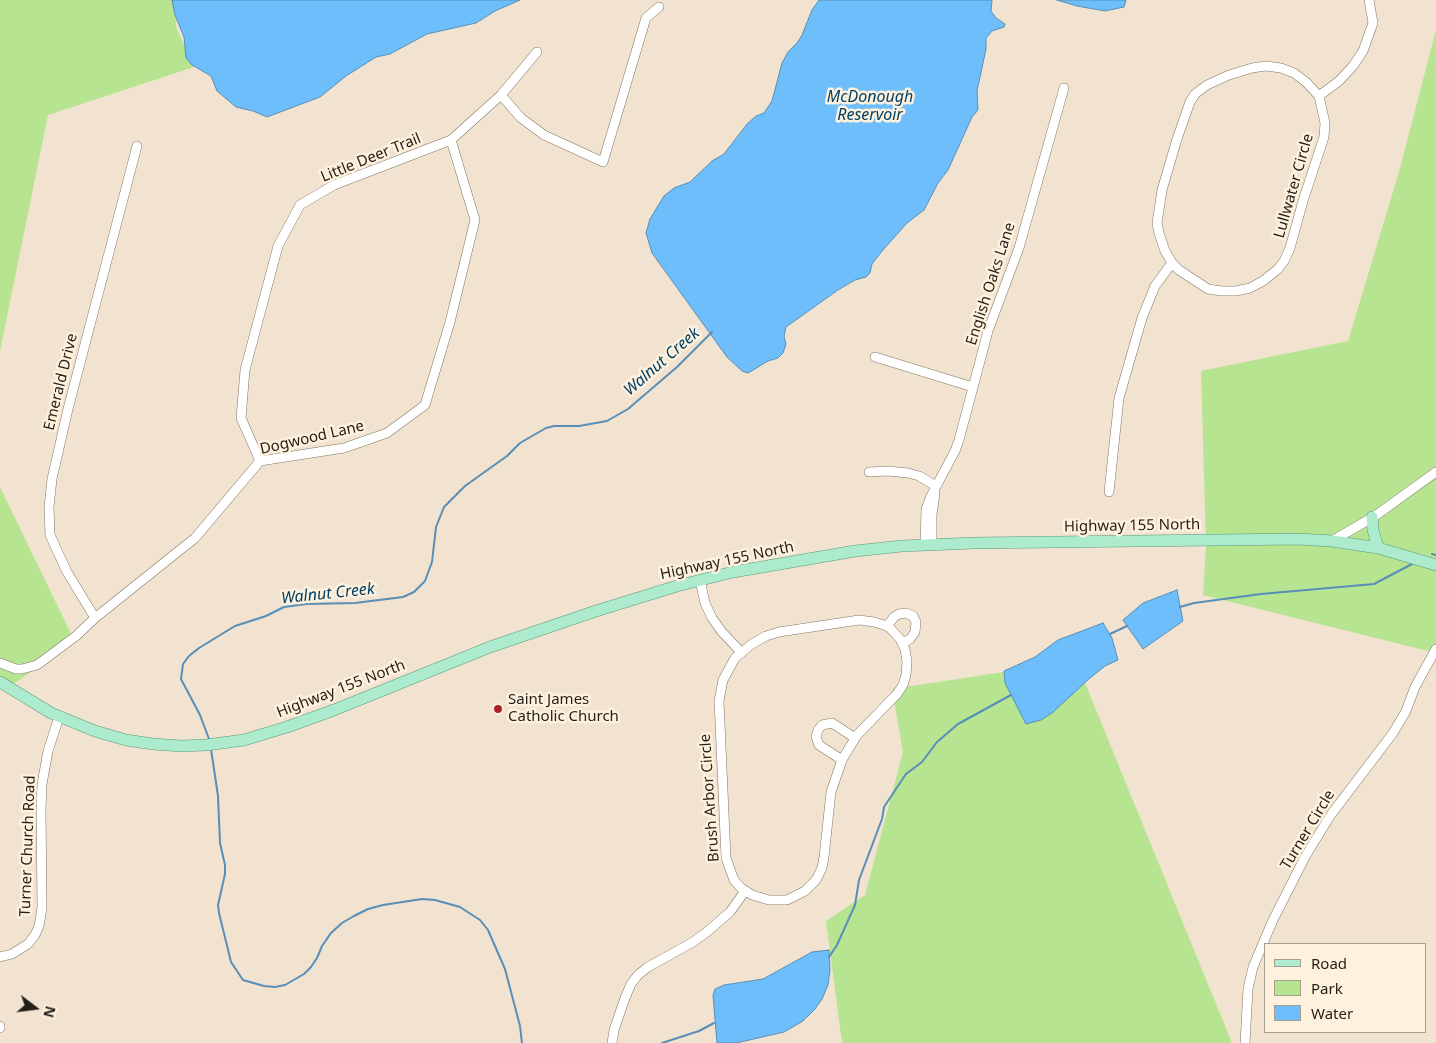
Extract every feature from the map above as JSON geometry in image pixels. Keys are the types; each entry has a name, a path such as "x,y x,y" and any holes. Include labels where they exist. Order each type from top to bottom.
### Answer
{"main road":[{"path":"1372,517 1378,548"},
{"name":"Highway 155 North","path":"0,682 59,717 96,732 126,740 160,745 194,746 244,740 309,719 490,646 596,610 700,580 832,554 878,548 974,543 1281,538 1332,541 1378,548 1436,565"}],"street":[{"path":"1319,96 1339,81 1353,66 1363,51 1374,23 1369,0"},
{"path":"500,95 521,118 544,134 604,162 646,18 658,7"},
{"name":"Little Deer Trail","path":"260,461 241,418 245,370 278,246 300,205 334,185 451,140 500,95 536,52"},
{"name":"Lullwater Circle","path":"1266,66 1294,73 1306,82 1319,96 1325,122 1324,137 1290,248 1284,261 1278,269 1263,281 1250,288 1222,292 1208,289 1199,284 1172,264 1159,233 1158,209 1177,139 1190,102 1195,94 1207,85 1229,75 1252,68 1266,66"},
{"name":"English Oaks Lane","path":"928,545 936,486 956,446 992,319 1019,248 1064,88"},
{"name":"Dogwood Lane","path":"0,663 11,668 22,669 37,665 76,636 95,618 195,538 260,461 344,448 387,433 424,405 450,322 475,220 451,140"},
{"name":"Emerald Drive","path":"95,618 67,572 50,535 49,507 52,479 68,409 137,146"},
{"path":"1109,492 1119,398 1142,318 1155,286 1172,264"},
{"path":"874,357 973,387"},
{"path":"869,472 908,473 919,476 936,486"},
{"path":"1332,541 1372,517 1436,472"},
{"path":"700,580 705,603 712,618 741,652"},
{"path":"612,1043 614,1030 631,984 648,967 708,932 730,912 745,891 769,900 787,900 805,892 816,880 822,868 824,857 831,792 842,760 855,738 898,694 903,685 908,668 903,643 887,626 899,614 906,613 913,616 916,622 915,632 910,639 903,643"},
{"name":"Brush Arbor Circle","path":"745,891 734,880 726,858 719,701 725,674 741,652 759,639 779,632 859,620 887,626"},
{"name":"Turner Circle","path":"1245,1043 1246,1011 1253,967 1273,920 1305,858 1330,816 1394,733 1406,711 1415,687 1436,649"},
{"name":"Turner Church Road","path":"0,957 12,954 28,944 39,926 42,908 40,808 42,784 48,751 59,717"},
{"path":"842,760 819,745 816,737 818,730 822,725 832,723 855,738"}],"green space":[{"path":"0,0 178,0 176,27 194,67 48,115 0,351"},
{"path":"1436,30 1436,653 1203,595 1206,547 1201,371 1348,341 1399,172"},
{"path":"0,487 75,642 12,685 0,679"},
{"path":"1076,661 1232,1043 842,1043 826,921 865,895 903,752 892,689"}],"water":[{"path":"172,0 520,0 495,11 476,23 427,34 390,54 376,57 346,76 320,97 267,117 236,107 217,91 211,76 192,65 186,58 184,37 175,15"},
{"name":"McDonough Reservoir","path":"819,0 992,0 991,11 996,18 1005,24 1004,27 992,31 986,38 986,49 977,91 978,110 972,117 948,170 938,183 924,210 907,223 882,251 872,264 870,273 866,277 855,280 838,290 786,327 784,336 786,344 783,353 778,358 768,361 748,373 742,371 727,357 652,253 646,233 650,219 664,196 674,188 690,182 712,161 724,154 747,124 756,116 764,113 772,101 782,63 788,52 802,35 812,10"},
{"path":"1057,0 1126,0 1124,7 1105,11"},
{"path":"1177,590 1183,621 1143,649 1123,620 1143,603"},
{"path":"1103,623 1112,638 1118,660 1105,666 1090,678 1052,713 1041,720 1026,724 1005,683 1004,671 1035,657 1058,640"},
{"path":"829,950 830,970 828,985 822,999 803,1021 784,1032 736,1043 717,1043 713,995 715,989 724,985 763,979 812,952"}],"waterway":[{"name":"Walnut Creek","path":"209,739 200,715 181,679 183,664 189,656 235,626 266,616 284,607 306,604 355,603 403,597 414,592 425,581 432,562 436,527 444,507 465,486 507,456 520,443 546,428 554,426 579,426 607,421 628,409 677,367 712,332"},
{"path":"1432,554 1436,555"},
{"path":"1180,607 1194,603 1261,594 1374,584 1412,564"},
{"path":"1110,634 1127,626"},
{"path":"829,957 837,945 855,905 859,880 882,819 884,807 906,774 922,762 937,742 958,724 1011,695"},
{"name":"Walnut Creek","path":"211,749 218,796 220,843 225,865 225,874 218,905 219,913 231,962 243,980 264,986 275,987 285,985 304,974 317,958 322,946 331,933 342,923 354,916 368,909 383,905 422,899 435,900 460,907 480,920 488,930 505,969 520,1026 522,1043"},
{"path":"662,1043 699,1031 714,1023"}],"place":[{"name":"Saint James Catholic Church","path":"498,709"}]}
